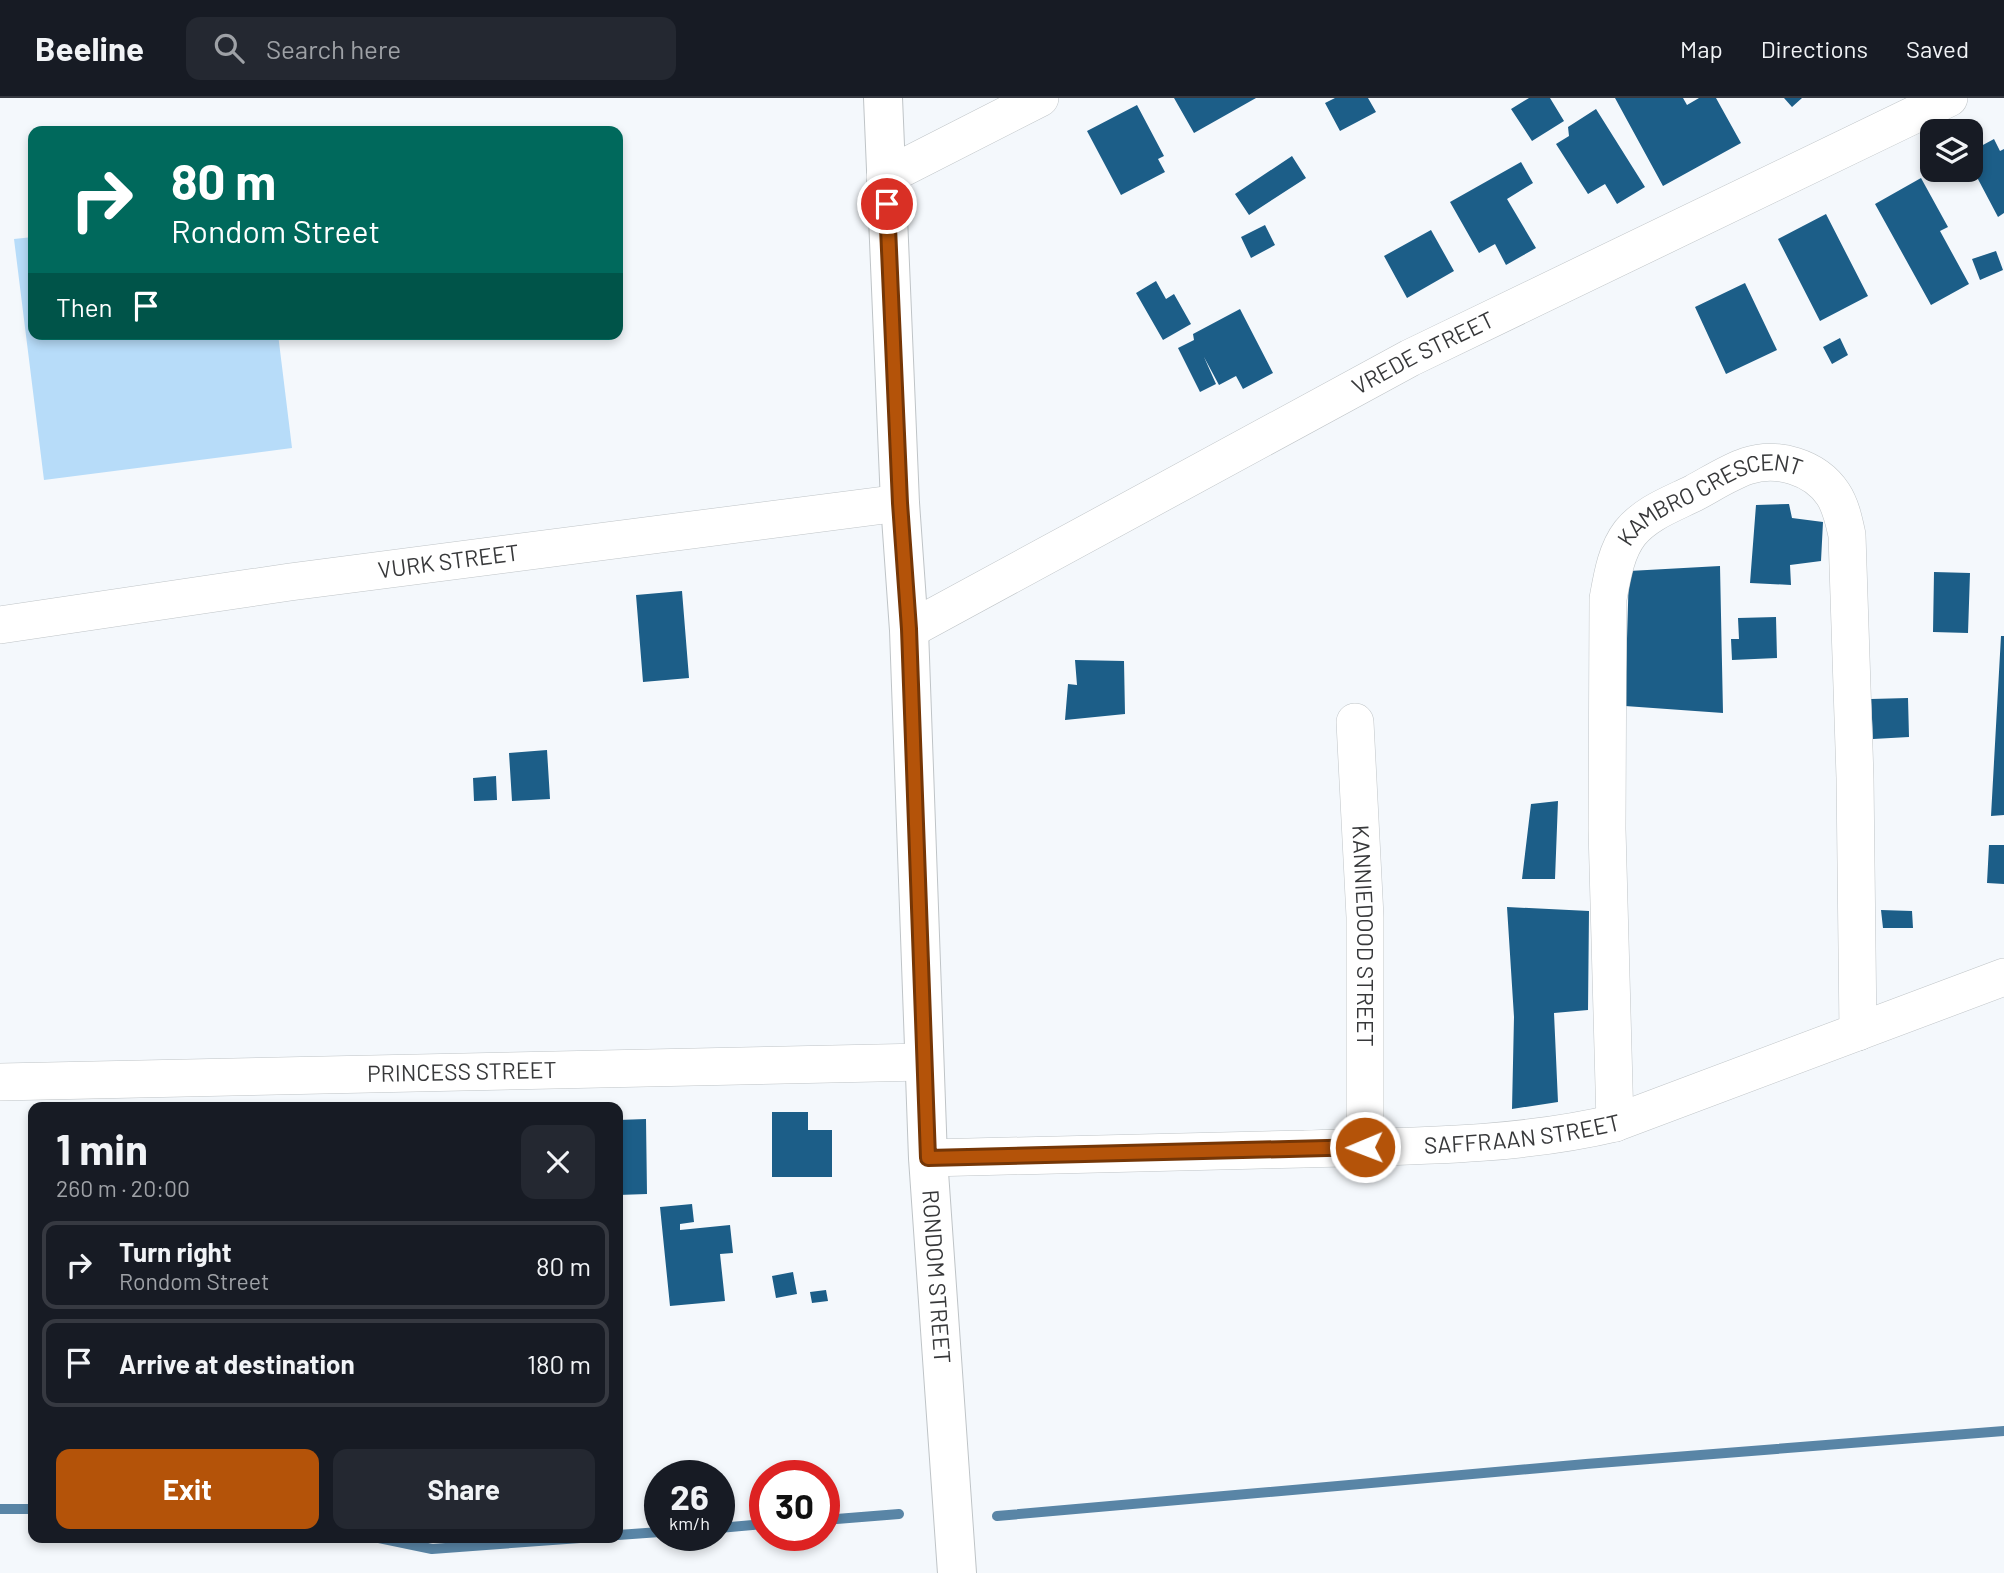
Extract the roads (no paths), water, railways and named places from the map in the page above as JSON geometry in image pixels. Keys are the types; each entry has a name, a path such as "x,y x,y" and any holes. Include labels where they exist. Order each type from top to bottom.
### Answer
{"street":[{"name":"RONDOM STREET","path":"883,98 900,503 909,629 923,1062 957,1573"},
{"path":"885,177 1040,98"},
{"name":"VREDE STREET","path":"909,629 1410,358 1949,98"},
{"name":"KAMBRO CRESCENT","path":"1615,1123 1607,829 1608,599 1612,573 1620,550 1630,533 1648,516 1747,466 1774,462 1799,466 1818,478 1833,494 1842,513 1847,535 1855,778 1858,1032"},
{"name":"VURK STREET","path":"0,625 289,582 900,503"},
{"name":"KANNIEDOOD STREET","path":"1355,722 1365,917 1365,1147"},
{"name":"SAFFRAAN STREET","path":"928,1158 1365,1147 1516,1140 1574,1133 1615,1123 2004,977"},
{"name":"PRINCESS STREET","path":"0,1082 923,1062"}],"waterway":[{"path":"997,1516 1586,1464 2004,1431"},
{"path":"0,1509 28,1509"},
{"path":"840,1519 899,1514"},
{"path":"735,1527 749,1525"},
{"path":"623,1535 644,1533"},
{"path":"403,1543 432,1549 513,1543"}]}
